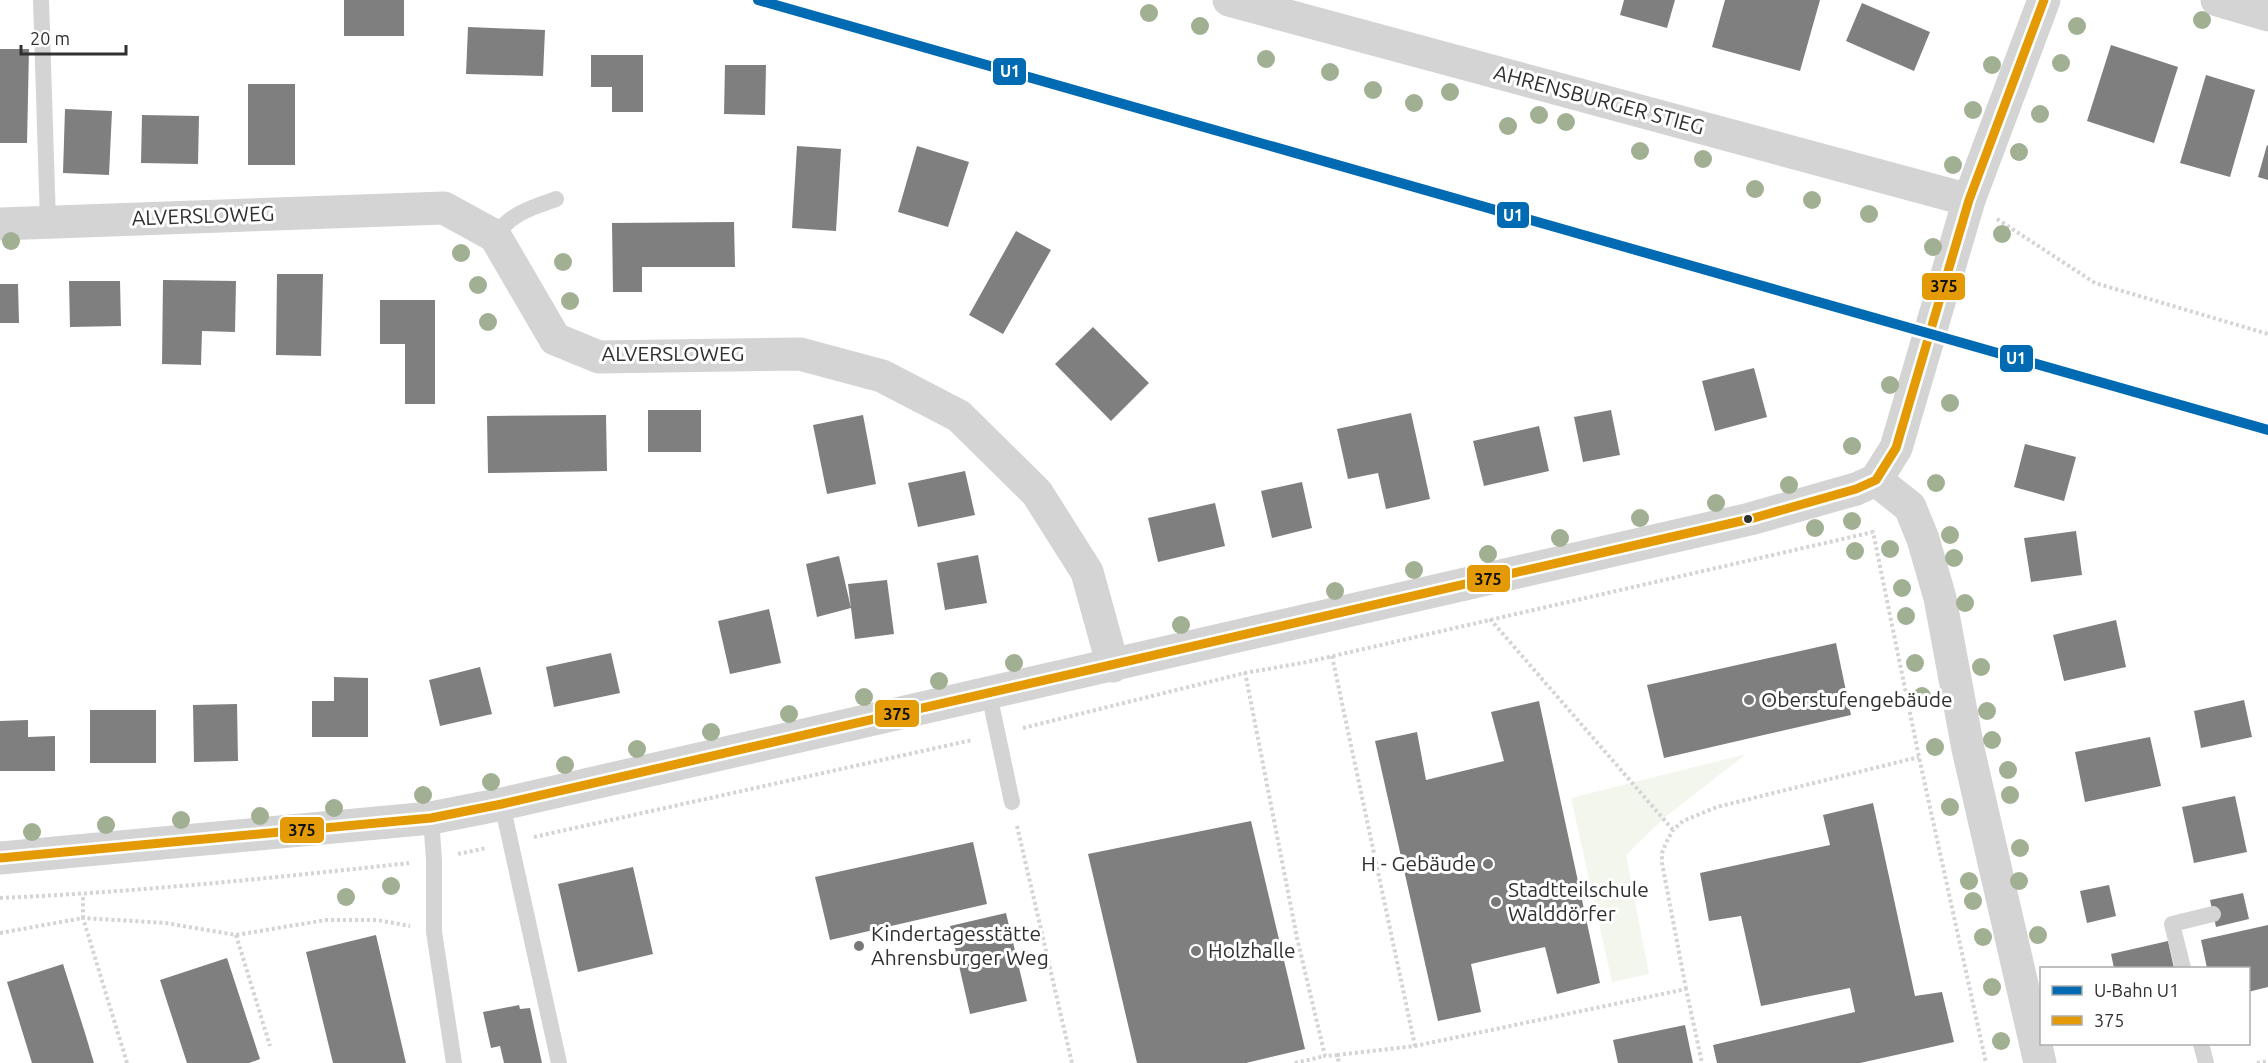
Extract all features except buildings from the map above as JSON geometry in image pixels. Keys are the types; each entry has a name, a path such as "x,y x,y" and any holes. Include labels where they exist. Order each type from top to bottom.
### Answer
{"street":[{"name":"AHRENSBURGER STIEG","path":"1229,0 1969,200"},
{"path":"0,858 431,818 502,804 1750,519 1856,489 1876,480 1896,448 1969,200 2044,0"},
{"path":"2217,0 2268,15"},
{"name":"ALVERSLOWEG","path":"0,224 444,208 495,236 555,339 599,357 800,354 882,376 959,416 1037,493 1087,572 1113,666"},
{"path":"1876,480 1910,507 1923,539 1940,598 1968,750 2040,1063"}],"lane":[{"path":"41,0 48,222"},
{"path":"495,236 505,222 513,217 556,199"},
{"path":"989,694 1012,802"},
{"path":"502,804 559,1063"},
{"path":"431,818 434,860 434,932 454,1063"},
{"path":"2183,967 2172,924 2213,914"},
{"path":"2201,1045 2206,1063"}],"path":[{"path":"1969,200 2095,283 2268,334"},
{"path":"0,898 83,894 257,880 434,860 998,735 1245,673 1332,656 1874,532 1919,757 1986,1063"},
{"path":"1490,619 1673,830"},
{"path":"1245,633 1245,673 1297,938 1325,1056"},
{"path":"1332,656 1415,1046"},
{"path":"1702,1063 1662,863 1662,853 1673,830 1683,821 1717,807 1919,757"},
{"path":"1012,802 1072,1063"},
{"path":"83,894 83,918 127,1063"},
{"path":"0,933 83,918 166,922 236,935 326,920 358,918 397,923 434,932"},
{"path":"236,935 270,1046"},
{"path":"1295,1063 1325,1056 1415,1046 1686,989"},
{"path":"1337,1055 1339,1063"},
{"path":"2256,1063 2268,1060"}],"shaded area":[{"path":"1746,754 1664,818 1626,855 1649,974 1612,982 1571,798"}],"metro line":[{"name":"U1","path":"758,0 2268,430"}],"transit line":[{"name":"375","path":"0,858 431,818 502,804 1750,519 1856,489 1876,480 1896,448 1969,200 2044,0"}],"place":[{"name":"Oberstufengebäude","path":"1749,700"},
{"name":"H - Gebäude","path":"1488,864"},
{"name":"Stadtteilschule Walddörfer","path":"1496,902"},
{"name":"Kindertagesstätte Ahrensburger Weg","path":"859,946"},
{"name":"Holzhalle","path":"1196,951"}]}
